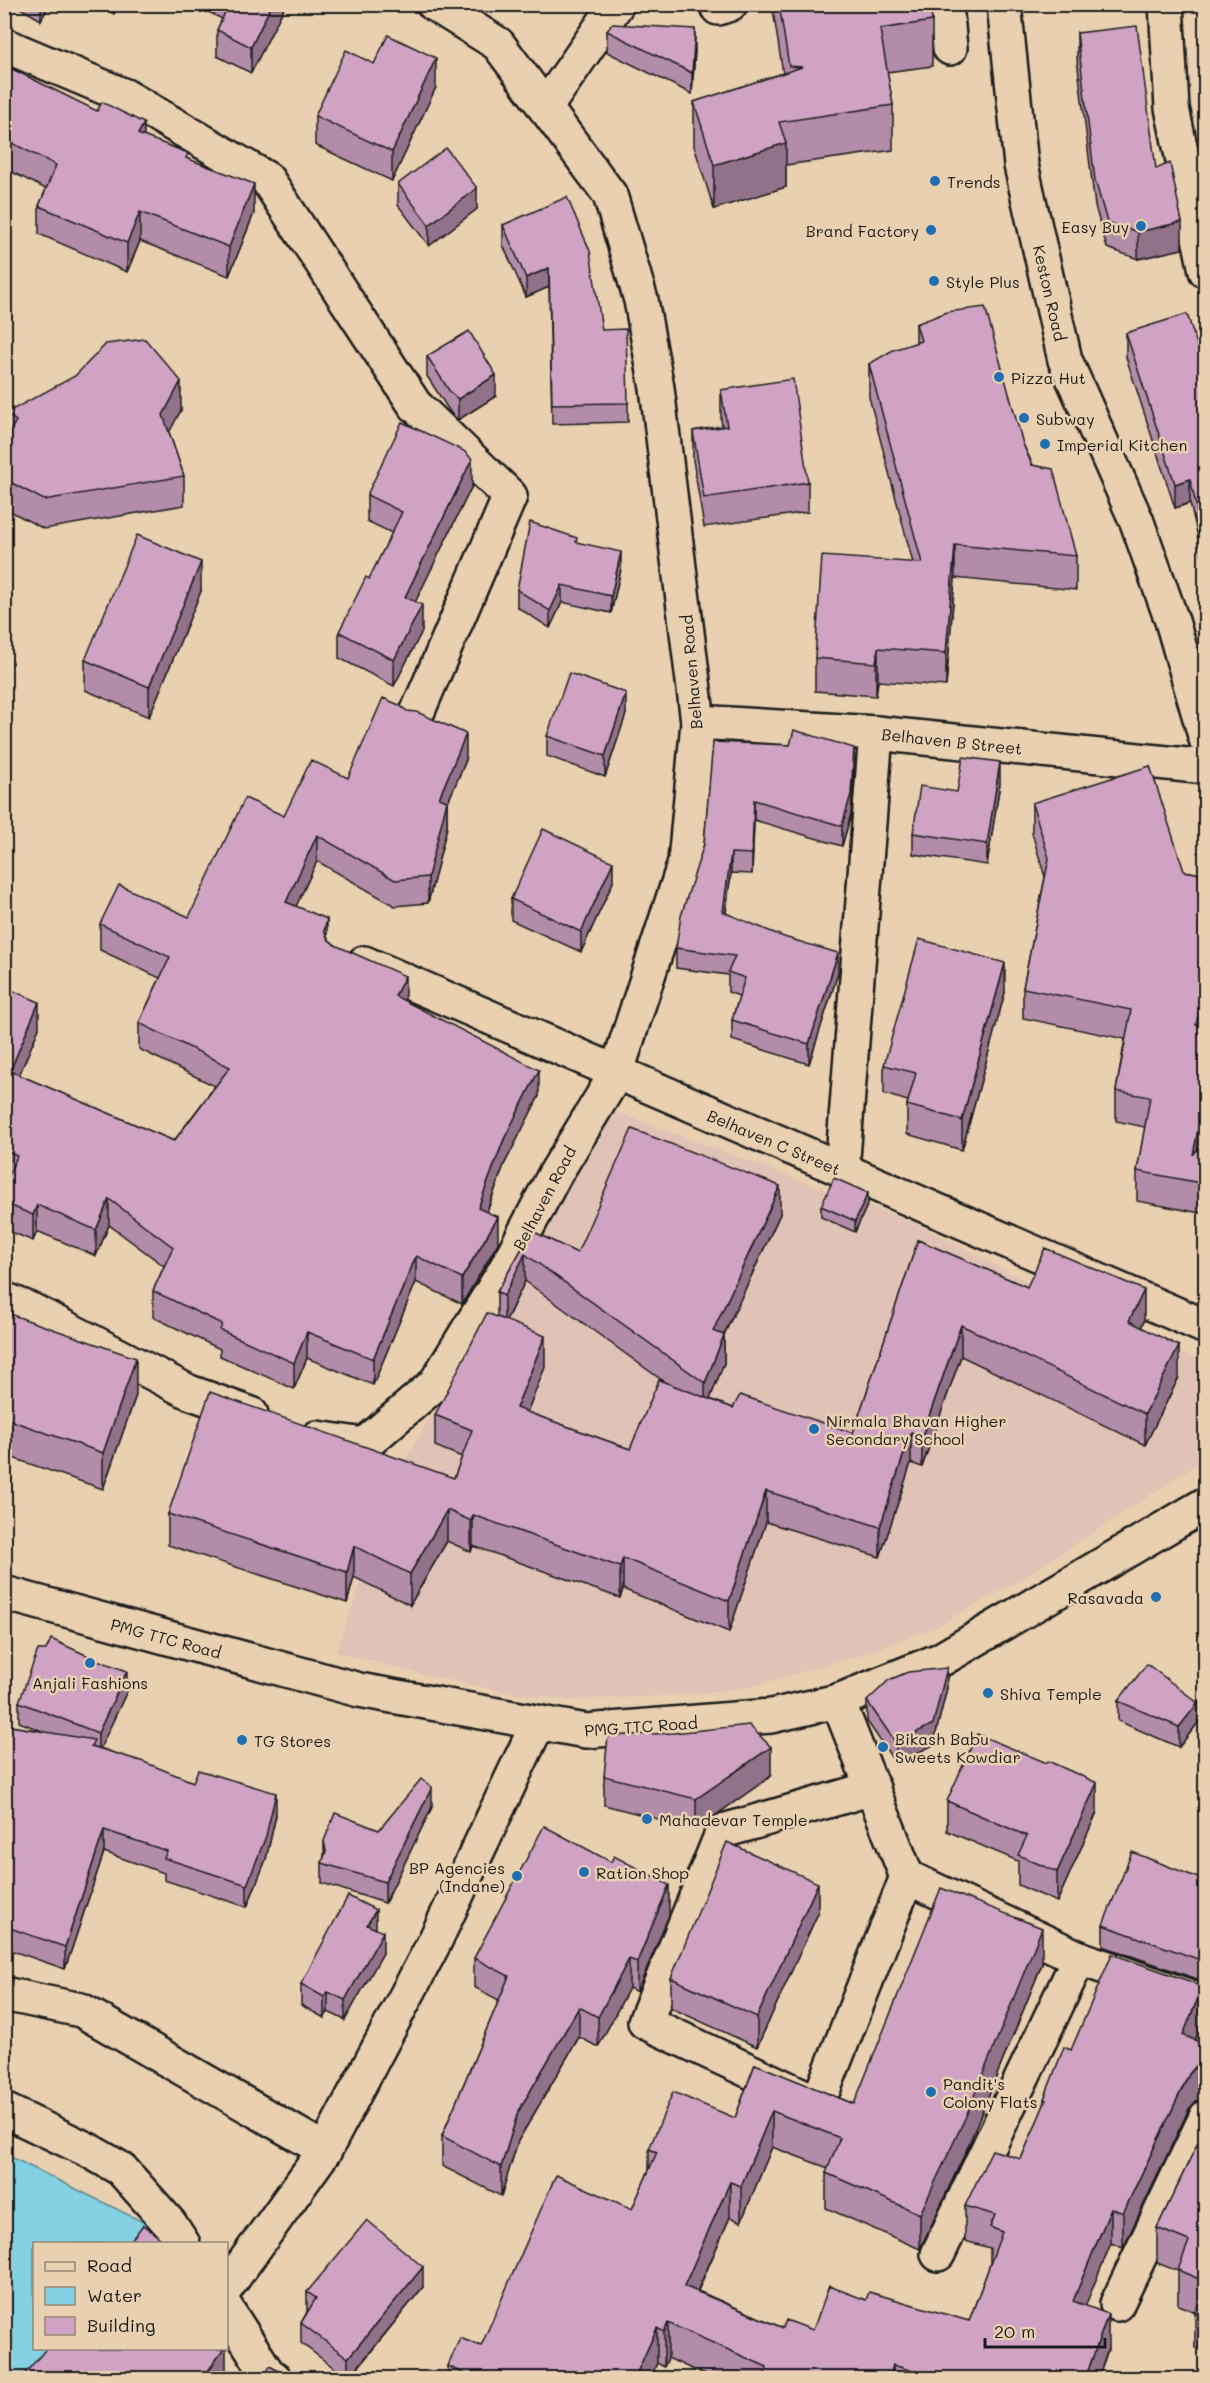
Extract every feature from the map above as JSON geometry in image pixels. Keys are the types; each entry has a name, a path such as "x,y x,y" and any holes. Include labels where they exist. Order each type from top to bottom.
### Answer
{"street":[{"name":"Belhaven Road","path":"4,1299 31,1310 189,1392 324,1441 364,1445 435,1384 504,1272 554,1176 616,1074 685,862 698,722 657,388 641,300 610,195 498,45 434,4"},
{"path":"545,108 617,4"},
{"path":"716,4 718,8 730,4"},
{"path":"946,4 950,48"},
{"name":"Keston Road","path":"1004,4 1020,165 1065,360 1141,533 1172,621 1206,739"},
{"path":"1167,4 1172,108 1206,271"},
{"path":"4,45 125,96 267,179 415,405 510,496 414,720"},
{"name":"Belhaven B Street","path":"698,722 876,733 1206,767"},
{"path":"842,1171 876,733"},
{"name":"Belhaven C Street","path":"343,954 616,1074 1206,1327"},
{"name":"PMG TTC Road","path":"4,1593 358,1690 586,1731 771,1716 838,1701 940,1660 1206,1504"},
{"path":"838,1701 873,1788 907,1877 818,2103 645,2022 723,1831 873,1788"},
{"path":"228,2285 325,2150 434,1943 538,1723"},
{"path":"907,1877 1079,1958 1202,2001 1206,2005"},
{"path":"938,2254 1079,1958"},
{"path":"4,1994 81,2010 325,2150"},
{"path":"4,2110 88,2150 121,2169 170,2224 182,2242"},
{"path":"1117,2304 1206,2116"},
{"path":"228,2311 269,2377"}],"shaded area":[{"name":"Nirmala Bhavan Higher Secondary School","path":"616,1112 916,1223 1084,1312 1205,1362 1205,1459 1023,1578 934,1628 861,1655 750,1687 688,1695 570,1700 504,1692 336,1652 402,1465 539,1232 598,1136"}],"water":[{"path":"11,2157 147,2224 133,2242 33,2242 33,2350 51,2350 23,2378 5,2378 4,2166"}],"building":[{"path":"229,4 272,4 251,47 217,30"},
{"path":"779,4 930,4 932,21 880,29 893,105 779,122 786,143 714,165 694,102 802,67 789,66"},
{"path":"612,24 695,29 692,73 607,31"},
{"path":"1137,26 1156,169 1170,163 1182,222 1138,232 1107,222 1095,180 1077,33"},
{"path":"388,35 436,58 392,152 315,116 346,50 374,64"},
{"path":"4,65 97,111 102,102 144,123 138,134 188,153 186,158 254,184 229,247 140,212 127,243 39,206 56,165 4,139"},
{"path":"446,148 477,188 429,225 398,184"},
{"path":"567,197 590,251 602,330 626,329 628,403 552,404 549,268 526,278 503,225"},
{"path":"985,307 1023,444 1032,465 1053,469 1076,556 955,545 946,653 878,648 876,663 815,658 822,556 922,563 869,364 893,350 921,341 916,324 947,312"},
{"path":"1187,314 1206,372 1206,547 1190,479 1175,484 1126,333"},
{"path":"469,331 496,375 458,399 450,392 427,356"},
{"path":"145,339 181,381 163,415 184,476 44,500 4,479 4,443 16,421 6,413 75,376 106,344"},
{"path":"793,379 808,482 704,498 693,431 727,426 721,390"},
{"path":"402,422 464,451 472,459 405,597 422,605 394,660 339,632 366,577 369,579 402,512 367,495"},
{"path":"530,522 577,538 576,542 621,552 611,596 562,585 550,611 517,590"},
{"path":"137,535 201,562 149,687 85,660"},
{"path":"569,673 626,693 605,756 547,736"},
{"path":"383,698 407,711 417,712 466,734 439,798 447,801 428,877 395,880 317,835 286,902 327,919 324,931 335,945 405,976 395,996 539,1070 504,1139 478,1208 498,1217 462,1278 416,1256 373,1359 307,1332 294,1363 220,1330 222,1324 153,1291 173,1247 109,1199 96,1230 37,1205 33,1215 4,1203 4,1186 17,1156 4,1150 4,987 39,1002 10,1071 174,1141 230,1067 139,1023 170,957 100,924 119,885 189,917 245,798 284,816 311,760 348,778"},
{"path":"794,730 854,748 851,794 842,826 754,800 752,854 731,853 723,912 784,937 838,953 809,1044 732,1020 745,978 728,972 735,956 676,948 681,916 704,844 713,742 790,745"},
{"path":"963,757 1000,762 987,844 913,833 920,786 957,792"},
{"path":"1150,766 1184,871 1206,875 1206,978 1196,1025 1206,1027 1206,1088 1193,1155 1206,1138 1206,1184 1137,1171 1150,1097 1116,1091 1131,1010 1023,988 1049,858 1032,803"},
{"path":"543,829 613,862 581,932 511,899"},
{"path":"919,939 1005,963 962,1120 907,1105 916,1073 884,1065"},
{"path":"632,1129 780,1186 713,1331 724,1335 705,1383 525,1254 504,1296 497,1292 532,1231 577,1253"},
{"path":"834,1178 868,1193 855,1221 821,1206"},
{"path":"1206,1235 1206,1260 1199,1259"},
{"path":"918,1240 1027,1287 1045,1248 1144,1290 1129,1321 1179,1346 1145,1414 961,1325 922,1436 911,1432 880,1527 766,1491 729,1601 623,1558 620,1567 473,1515 471,1521 447,1510 410,1574 354,1546 347,1572 168,1514 210,1392 454,1478 472,1430 435,1415 487,1313 545,1336 516,1408 630,1449 659,1380 733,1408 740,1395 853,1433"},
{"path":"4,1282 11,1286 4,1302"},
{"path":"4,1312 136,1358 103,1453 4,1418"},
{"path":"51,1639 127,1671 98,1733 19,1702 38,1650 46,1650"},
{"path":"1147,1664 1198,1703 1179,1727 1118,1701"},
{"path":"947,1668 933,1724 896,1743 867,1701 889,1680 908,1672"},
{"path":"4,1725 94,1740 91,1746 144,1762 193,1782 198,1770 276,1793 266,1836 247,1885 164,1858 167,1851 104,1830 65,1947 4,1926"},
{"path":"749,1725 771,1747 696,1799 604,1776 608,1736 673,1733"},
{"path":"977,1734 1047,1763 1048,1761 1097,1783 1057,1872 1018,1855 1027,1836 947,1801"},
{"path":"421,1779 432,1787 385,1882 322,1863 326,1851 324,1841 335,1813 379,1830"},
{"path":"544,1826 611,1862 614,1856 669,1885 637,1962 629,1959 598,2017 579,2007 518,2112 501,2167 442,2136 509,1976 474,1958"},
{"path":"727,1842 818,1883 757,2017 671,1978"},
{"path":"1132,1852 1206,1881 1206,1962 1103,1925"},
{"path":"941,1888 1042,1928 966,2116 920,2214 826,2173 840,2138 772,2111 741,2186 730,2182 684,2286 783,2328 786,2320 813,2330 829,2286 866,2300 869,2292 969,2321 1002,2232 990,2227 995,2215 965,2206 992,2150 1021,2159 1046,2100 1044,2099 1064,2047 1071,2050 1112,1954 1192,1982 1202,1988 1183,2035 1206,2045 1206,2063 1196,2066 1189,2074 1123,2213 1111,2208 1073,2301 1108,2314 1085,2379 939,2379 893,2365 889,2379 763,2379 767,2367 668,2323 664,2332 657,2328 634,2379 476,2379 448,2366 460,2338 481,2346 556,2175 632,2209 657,2152 649,2149 673,2092 735,2118 755,2064 854,2104"},
{"path":"348,1896 376,1910 367,1925 383,1932 345,2000 328,1992 324,1997 301,1984"},
{"path":"1206,2126 1206,2282 1178,2270 1189,2241 1157,2228"},
{"path":"367,2220 423,2267 348,2358 301,2323 316,2298 307,2292"},
{"path":"143,2225 165,2242 130,2242"},
{"path":"1206,2286 1206,2317 1195,2313"},
{"path":"45,2350 223,2350 202,2379 20,2379"},
{"path":"270,2366 292,2379 263,2379"}],"place":[{"name":"Trends","path":"935,181"},
{"name":"Easy Buy","path":"1141,226"},
{"name":"Brand Factory","path":"931,230"},
{"name":"Style Plus","path":"934,281"},
{"name":"Pizza Hut","path":"999,377"},
{"name":"Subway","path":"1024,418"},
{"name":"Imperial Kitchen","path":"1045,444"},
{"name":"Nirmala Bhavan Higher Secondary School","path":"814,1429"},
{"name":"Rasavada","path":"1156,1597"},
{"name":"Anjali Fashions","path":"90,1663"},
{"name":"Shiva Temple","path":"988,1693"},
{"name":"TG Stores","path":"242,1740"},
{"name":"Bikash Babu Sweets Kowdiar","path":"883,1747"},
{"name":"Mahadevar Temple","path":"647,1819"},
{"name":"Ration Shop","path":"584,1872"},
{"name":"BP Agencies (Indane)","path":"517,1876"},
{"name":"Pandit's Colony Flats","path":"931,2092"}]}
